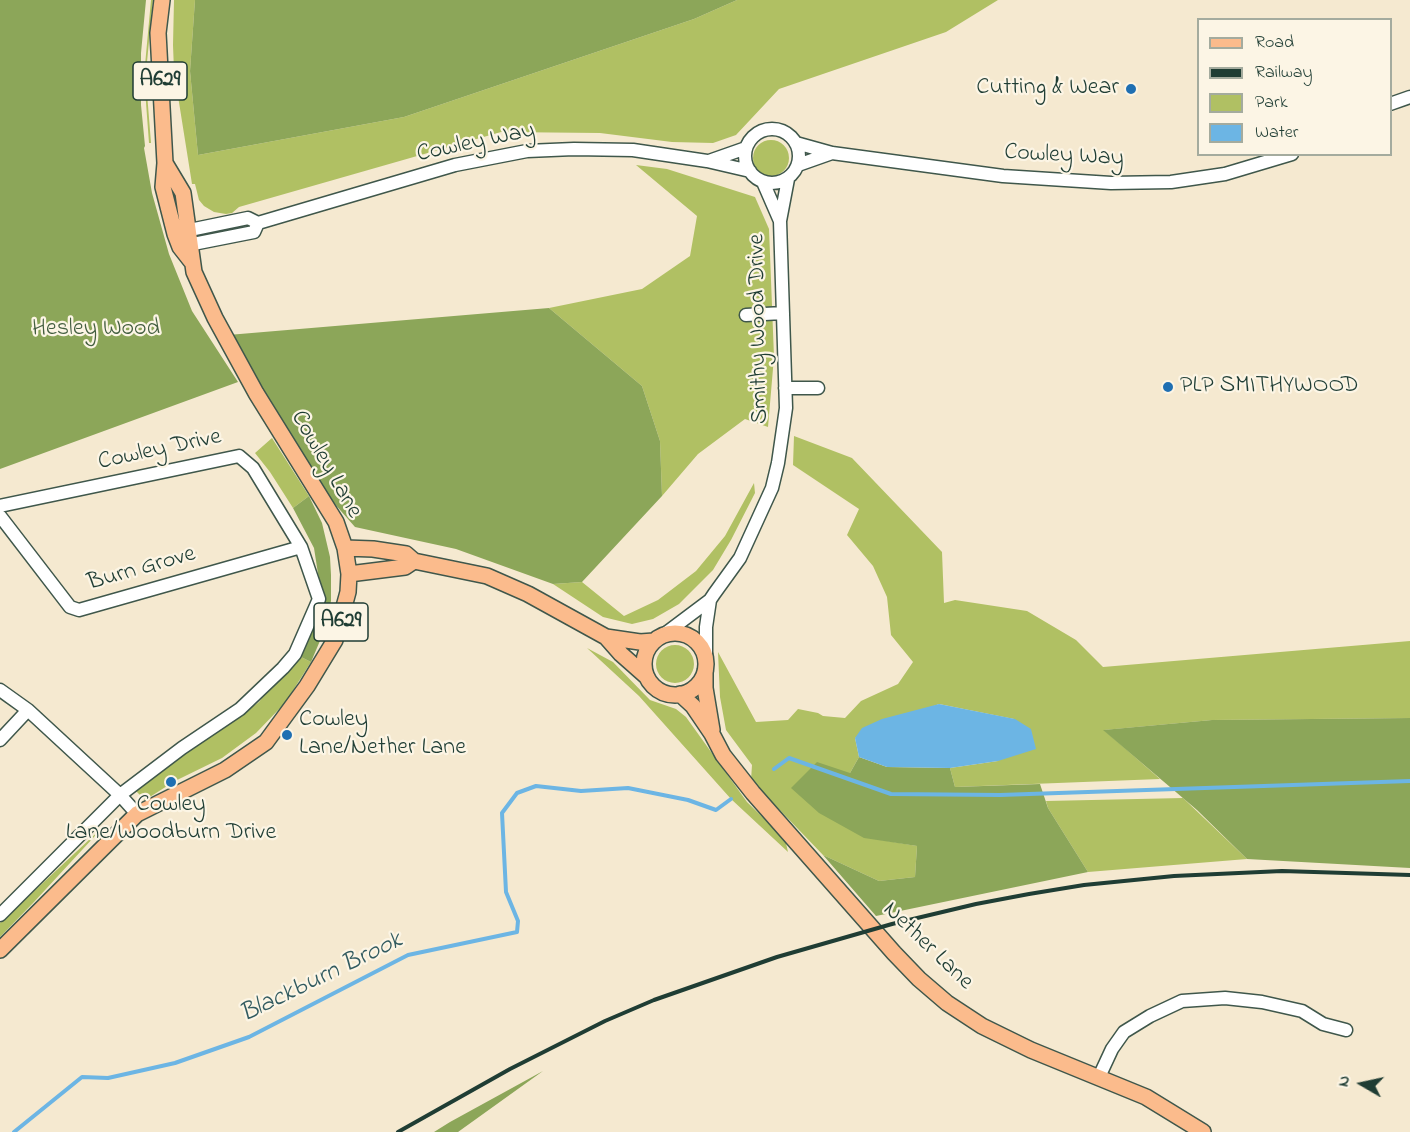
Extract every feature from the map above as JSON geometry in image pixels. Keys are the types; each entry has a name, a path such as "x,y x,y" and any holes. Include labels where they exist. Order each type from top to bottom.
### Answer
{"main road":[{"name":"Cowley Lane","path":"0,950 137,814 225,770 266,742 307,686 334,640 348,592 349,574 345,548 336,522 256,393 207,301 183,239 183,193 165,163 158,33 162,0"},
{"path":"345,548 406,554 414,561 487,576 528,594 606,637 621,654 648,677"},
{"path":"349,574 405,567 414,561"},
{"path":"606,637 640,642 672,633 691,637 704,652 705,666 696,686 680,694 670,694 653,685 645,668 645,658 648,649 658,638"},
{"name":"Nether Lane","path":"705,666 705,688 712,734"},
{"name":"Nether Lane","path":"680,694 693,706 737,774 919,979 947,1003 982,1026 1031,1050 1146,1097 1203,1132"}],"street":[{"path":"1392,103 1410,97"},
{"path":"778,129 787,133 796,143 800,156 798,165 788,179 772,184 763,182 750,171 746,163 746,148 754,136 765,130 778,129"},
{"name":"Cowley Way","path":"796,143 832,153 1003,176 1111,183 1171,182 1225,174 1285,156"},
{"name":"Cowley Way","path":"707,161 746,148"},
{"name":"Cowley Way","path":"183,239 248,218 258,223 455,165 527,151 633,150 707,161 750,171"},
{"name":"Cowley Way","path":"798,165 832,153"},
{"name":"Smithy Wood Drive","path":"658,638 710,600 740,558 753,534 772,488 786,408 780,221 788,179"},
{"name":"Smithy Wood Drive","path":"763,182 780,221"},
{"path":"746,315 783,313"},
{"path":"785,388 818,388"},
{"name":"Cowley Drive","path":"0,506 239,456 253,468 301,547 319,599 296,654 240,709 182,748 120,795 0,915"},
{"name":"Burn Grove","path":"0,516 70,607 79,610 301,547"},
{"name":"Smithy Wood Drive","path":"705,666 706,627 710,600"},
{"path":"0,690 28,710 120,795 137,814"},
{"path":"0,740 28,710"},
{"path":"1099,1077 1112,1049 1124,1032 1150,1016 1182,1002 1225,998 1262,1002 1302,1011 1323,1024 1346,1030"}],"green space":[{"name":"Hesley Wood","path":"0,0 146,0 141,53 141,105 144,148 152,193 169,254 192,311 238,382 0,469"},
{"path":"151,0 153,0 147,62 151,143 149,143 144,76"},
{"path":"174,0 195,0 190,71 198,155 404,117 694,19 737,0 998,0 946,32 779,89 736,135 713,143 672,142 600,133 501,132 239,207 232,213 226,214 214,212 204,206 199,200 195,184 192,184 174,71"},
{"path":"195,0 737,0 694,19 404,117 198,155 190,71"},
{"path":"771,140 784,145 789,158 784,171 771,176 758,171 753,158 758,145"},
{"path":"636,165 667,169 755,197 769,229 774,357 768,427 745,419 698,454 662,496 660,441 642,386 549,308 642,289 690,256 697,216"},
{"path":"549,308 642,386 660,441 662,496 582,582 553,584 456,549 355,527 312,478 228,335"},
{"path":"794,436 852,458 942,552 944,603 955,600 1027,611 1076,640 1103,667 1410,641 1410,718 1212,720 1104,730 1160,779 955,787 950,768 998,761 1014,719 939,704 855,738 859,757 850,773 864,837 917,846 915,877 879,881 823,855 751,780 752,765 726,730 720,697 718,652 756,722 788,720 798,709 823,716 845,718 861,701 898,684 913,662 891,635 887,597 873,566 847,535 859,509 793,465"},
{"path":"272,438 309,496 293,508 255,453"},
{"path":"754,483 755,493 713,570 679,604 653,619 632,624 603,617 553,584 582,582 624,616 658,600 696,571 725,536"},
{"path":"309,496 322,523 330,557 331,575 331,601 322,636 311,662 295,654 311,618 319,580 314,548 293,508"},
{"path":"675,645 689,650 694,664 689,678 675,683 661,678 656,664 661,650"},
{"path":"587,648 613,662 650,700 676,709 686,717 747,802 785,839 788,852 731,799 639,696"},
{"path":"295,654 311,662 285,703 256,733 222,758 175,781 145,800 131,786 206,740 259,702"},
{"path":"1410,718 1410,868 1247,859 1197,810 1103,730 1212,720"},
{"path":"859,757 887,767 950,768 955,787 1040,784 1048,808 1088,872 876,916 823,855 879,881 915,877 917,846 864,838 819,813 791,788 817,762 850,773"},
{"path":"1183,798 1247,859 1088,872 1048,808 1046,801"},
{"path":"106,824 34,902 0,937 0,923"},
{"path":"543,1071 458,1132 434,1132 450,1122"}],"water":[{"path":"939,704 1015,719 1031,729 1036,749 998,761 950,768 887,767 859,757 855,738 862,728 882,719"}],"waterway":[{"path":"774,769 789,758 891,794 1000,795 1410,781"},
{"name":"Blackburn Brook","path":"14,1132 82,1077 108,1078 175,1063 249,1037 408,955 517,932 518,921 506,892 502,813 517,793 536,786 581,791 628,788 688,800 716,810 731,799"}],"railway":[{"path":"398,1132 510,1069 605,1021 654,1000 777,957 892,924 1029,894 1084,885 1174,876 1282,871 1410,875"}],"place":[{"name":"Cutting & Wear","path":"1131,89"},
{"name":"PLP SMITHYWOOD","path":"1168,387"},
{"name":"Cowley Lane/Nether Lane","path":"287,735"},
{"name":"Cowley Lane/Woodburn Drive","path":"171,782"}]}
